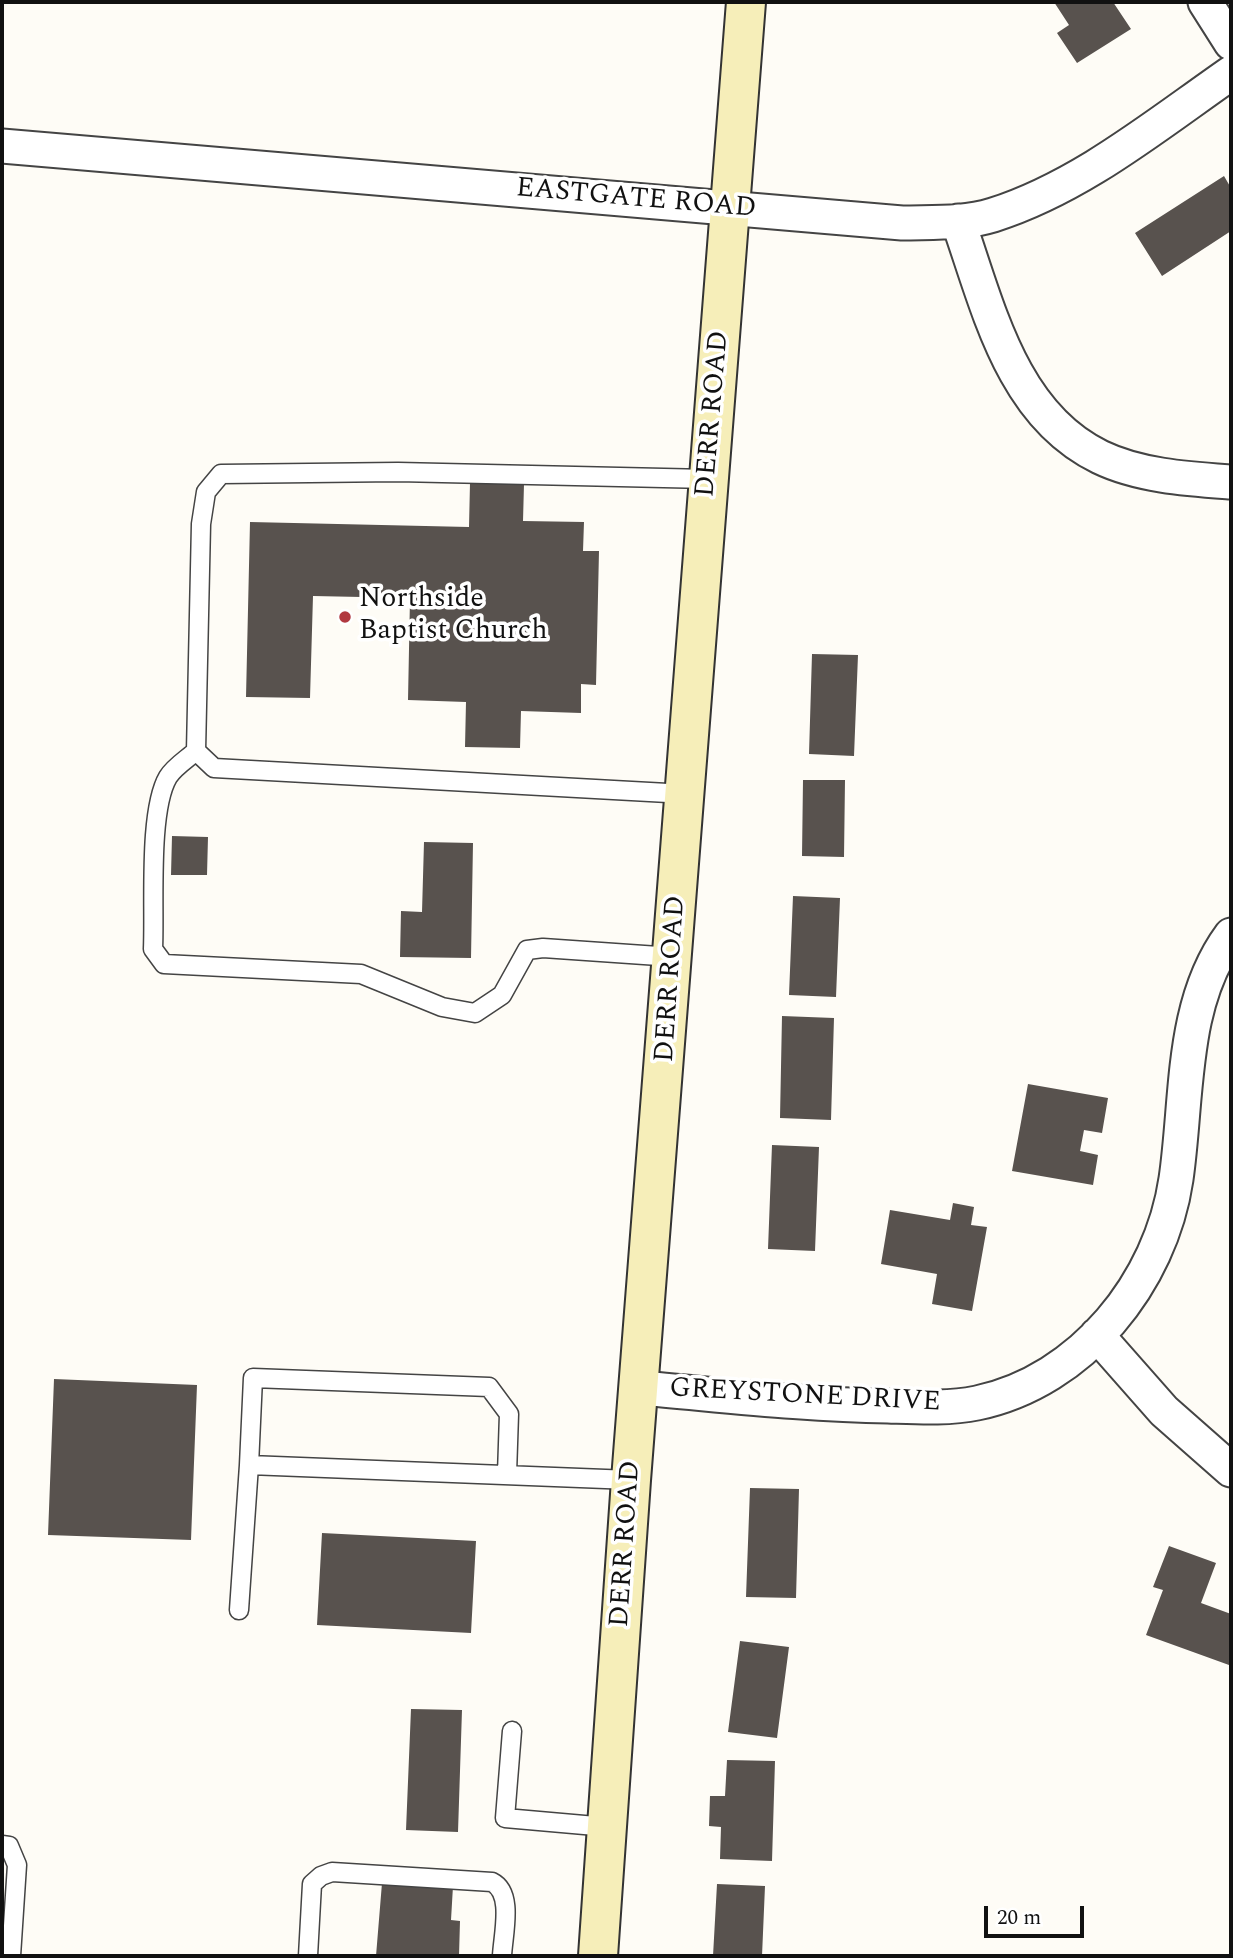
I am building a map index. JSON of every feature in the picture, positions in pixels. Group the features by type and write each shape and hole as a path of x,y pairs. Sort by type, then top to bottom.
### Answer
{"street":[{"name":"DERR ROAD","path":"598,1956 631,1480 746,2"},
{"path":"1205,2 1231,43"},
{"name":"EASTGATE ROAD","path":"2,146 902,223 958,221 991,215 1042,195 1107,160 1231,73"},
{"path":"958,221 1000,339 1022,384 1042,412 1071,440 1102,458 1145,471 1231,482"},
{"name":"GREYSTONE DRIVE","path":"640,1388 856,1406 938,1407 978,1403 1022,1388 1055,1369 1097,1335 1127,1301 1148,1267 1164,1232 1176,1182 1195,1017 1203,983 1215,957 1231,935"},
{"path":"1097,1335 1164,1411 1231,1469"}],"lane":[{"path":"686,794 214,768 196,751 201,524 205,492 221,474 398,472 708,479"},
{"path":"196,751 169,774 162,792 156,835 153,949 164,964 361,974 442,1007 475,1013 502,995 527,950 543,948 673,957"},
{"path":"239,1610 253,1378 489,1387 509,1414 507,1474"},
{"path":"249,1465 631,1480"},
{"path":"512,1731 505,1818 607,1827"},
{"path":"2,1845 9,1846 17,1865 11,1956"},
{"path":"308,1956 312,1884 321,1876 332,1872 492,1881 500,1886 505,1896 502,1956"}],"building":[{"path":"1054,2 1113,2 1131,29 1077,63 1057,33 1069,25"},
{"path":"1224,176 1231,188 1231,231 1162,276 1135,233"},
{"path":"470,483 524,484 523,521 584,522 583,551 599,551 596,685 581,684 581,713 521,711 520,748 465,747 466,702 408,700 410,598 313,596 310,698 246,697 250,522 469,527"},
{"path":"812,654 858,655 854,756 809,754"},
{"path":"803,780 845,780 844,857 802,856"},
{"path":"172,836 208,837 207,875 171,875"},
{"path":"424,842 473,843 471,958 400,957 401,911 422,912"},
{"path":"793,896 840,898 836,997 789,995"},
{"path":"782,1016 834,1018 831,1120 780,1118"},
{"path":"1028,1084 1108,1098 1102,1133 1084,1130 1080,1151 1098,1155 1093,1185 1012,1171"},
{"path":"772,1145 819,1147 815,1251 768,1249"},
{"path":"953,1203 974,1207 971,1225 987,1227 972,1311 932,1304 937,1274 881,1264 890,1210 950,1220"},
{"path":"54,1379 197,1385 191,1540 48,1535"},
{"path":"750,1488 799,1489 796,1598 746,1597"},
{"path":"322,1533 476,1541 471,1633 317,1625"},
{"path":"1169,1546 1216,1563 1201,1603 1231,1614 1229,1665 1146,1635 1163,1590 1153,1587"},
{"path":"740,1641 789,1647 777,1738 728,1732"},
{"path":"411,1709 462,1710 458,1832 406,1830"},
{"path":"727,1760 775,1761 772,1861 720,1859 721,1827 709,1826 710,1796 725,1796"},
{"path":"382,1883 453,1886 451,1920 460,1921 459,1956 376,1956"},
{"path":"717,1884 765,1886 762,1956 713,1956"}],"place":[{"name":"Northside Baptist Church","path":"345,617"}]}
